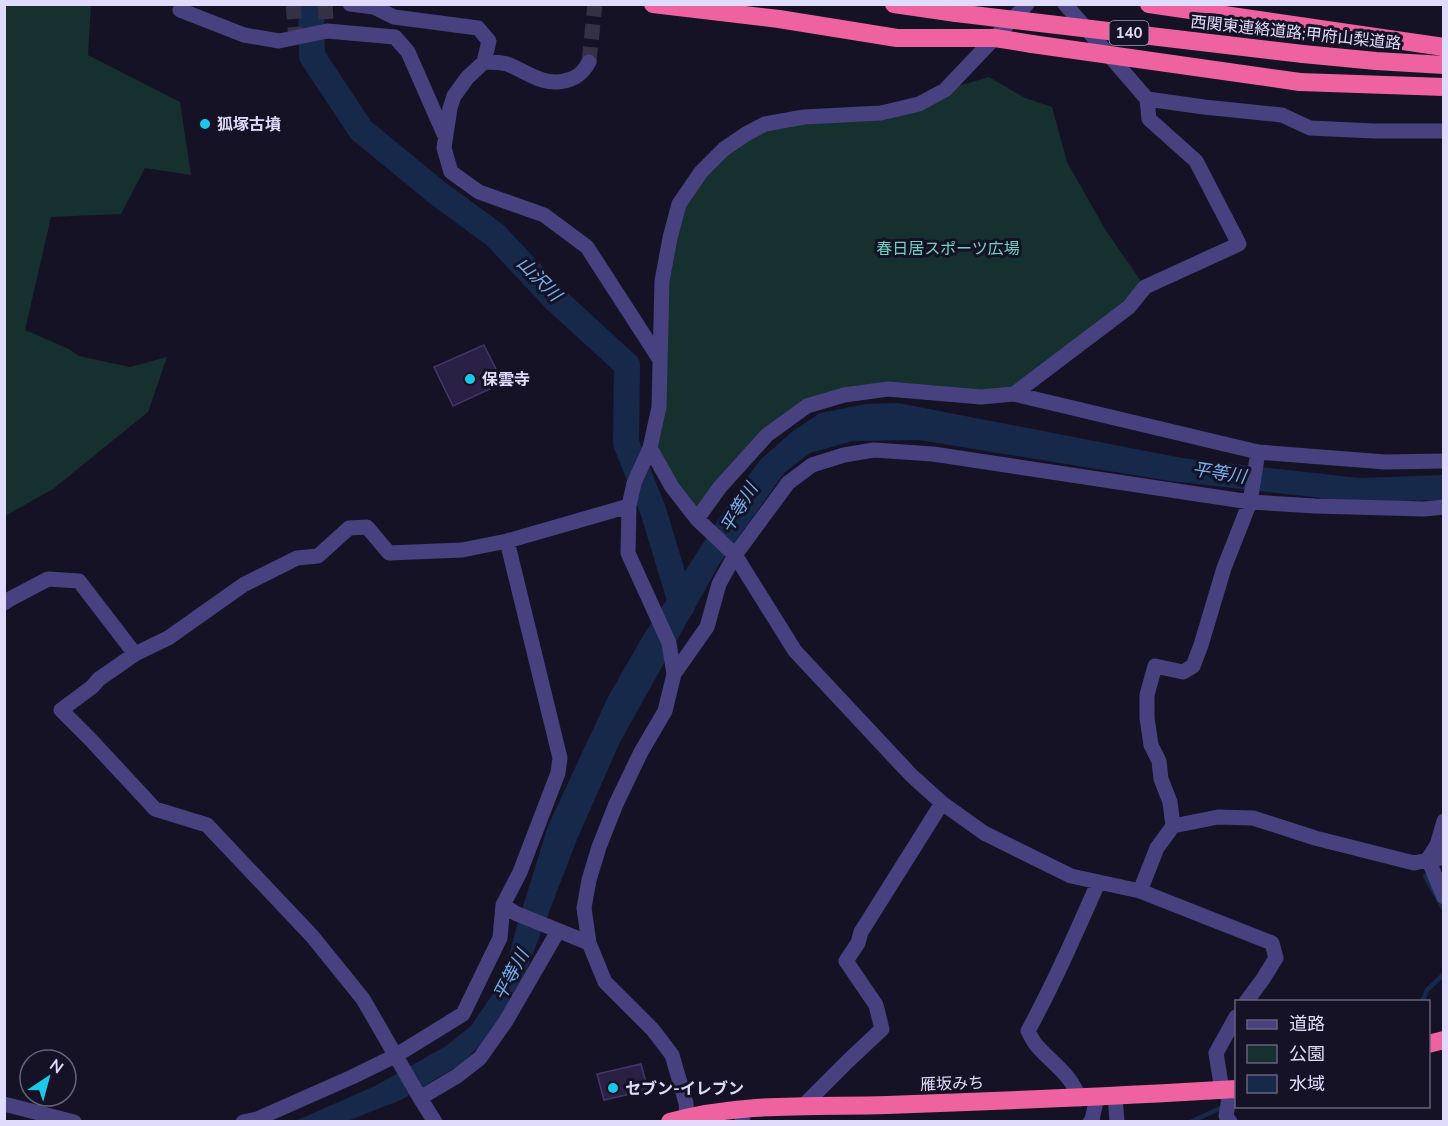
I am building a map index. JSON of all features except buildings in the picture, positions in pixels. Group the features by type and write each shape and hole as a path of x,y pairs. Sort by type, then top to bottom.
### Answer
{"highway":[{"path":"653,4 779,19 897,38 995,38 1300,82 1443,87"},
{"name":"西関東連絡道路;甲府山梨道路","path":"894,4 1303,54 1443,65"},
{"path":"1149,4 1443,47"},
{"name":"雁坂みち","path":"678,1119 742,1116 804,1105 863,1106 1229,1093"}],"street":[{"path":"350,4 374,7 394,17 478,28 489,41 484,62 467,78 454,96 448,117 444,148 451,172 479,192 544,215 587,247 660,360"},
{"path":"674,674 669,644 628,552 629,506 634,483 648,452 659,407 662,281 679,204 701,172 724,149 765,124 804,117 881,113 919,104 945,90 1027,4"},
{"path":"1014,394 1129,307 1145,288 1239,244 1196,160 1149,119 1147,99 1065,4"},
{"path":"180,10 244,35 279,41 327,31 395,37 408,52 446,137"},
{"path":"484,62 505,63 538,79 550,82 570,80 583,73 588,62"},
{"path":"1147,99 1282,115 1310,128 1443,131"},
{"path":"697,519 720,487 767,435 807,406 844,395 888,389 981,398 1014,394 1258,452 1385,462 1443,461"},
{"path":"678,1119 686,1103 672,1055 653,1030 605,982 589,943 584,908 589,880 616,804 640,752 664,711 674,674 707,627 719,584 735,555 788,483 812,465 844,455 874,450 933,454 1250,502 1424,509 1443,507"},
{"path":"648,452 697,519 735,555 795,651 911,775 942,803 984,833 1071,876 1140,891 1272,943 1276,958 1247,1000"},
{"path":"1140,891 1157,848 1173,826 1170,802 1161,779 1159,761 1151,745 1147,718 1147,695 1155,666 1183,672 1193,666 1224,568 1250,502 1258,452"},
{"path":"435,1122 363,999 319,945 207,825 155,809 61,710 135,654 168,638 243,585 297,558 318,556 349,528 367,528 389,553 462,550 507,541 629,506"},
{"path":"243,1122 256,1119 395,1056 463,1014 500,938 520,872 558,773 560,758 507,541"},
{"path":"4,603 48,579 80,581 135,654"},
{"path":"804,1105 882,1029 876,1005 846,961 858,943 861,932 942,803"},
{"path":"1173,826 1218,818 1253,818 1315,838 1414,863 1436,858"},
{"path":"1443,821 1436,858 1443,897"},
{"path":"1079,1099 1076,1088 1064,1072 1036,1046 1028,1031 1058,972 1098,883"},
{"path":"509,909 589,943"},
{"path":"420,1098 457,1076 480,1058 506,1021 555,928"},
{"path":"1228,1119 1229,1093 1216,1053 1235,1019"},
{"path":"1090,1122 1106,1097"},
{"path":"1106,1097 1117,1122"},
{"path":"4,1104 74,1122"}],"green space":[{"path":"5,4 91,5 88,55 180,102 191,175 145,168 121,214 51,217 25,330 69,349 79,356 130,367 167,357 148,412 53,489 5,516"},
{"name":"春日居スポーツ広場","path":"989,77 1025,98 1052,107 1067,162 1105,229 1145,287 1014,394 844,395 767,436 697,519 650,448 670,237 701,172 765,124 881,113"}],"water":[{"name":"平等川","path":"898,403 1182,458 1359,478 1443,475 1443,500 1358,502 1170,481 919,440 853,441 810,453 784,473 720,563 620,742 578,837 518,992 489,1036 461,1064 401,1100 347,1121 293,1122 375,1086 446,1046 471,1026 503,979 548,826 608,697 643,636 733,497 760,460 793,431 820,413 866,404"}],"waterway":[{"name":"山沢川","path":"311,4 312,56 361,130 439,194 495,235 556,300 627,365 626,443 653,510 682,606"},
{"path":"1425,876 1444,910"},
{"path":"1423,1000 1427,990 1444,974"},
{"path":"1190,1122 1223,1107"}],"tunnel":[{"path":"293,4 296,38"},
{"path":"325,4 327,31"},
{"path":"589,62 595,4"}],"place":[{"name":"狐塚古墳","path":"205,124"},
{"name":"保雲寺","path":"470,379"},
{"name":"セブン-イレブン","path":"613,1088"}]}
